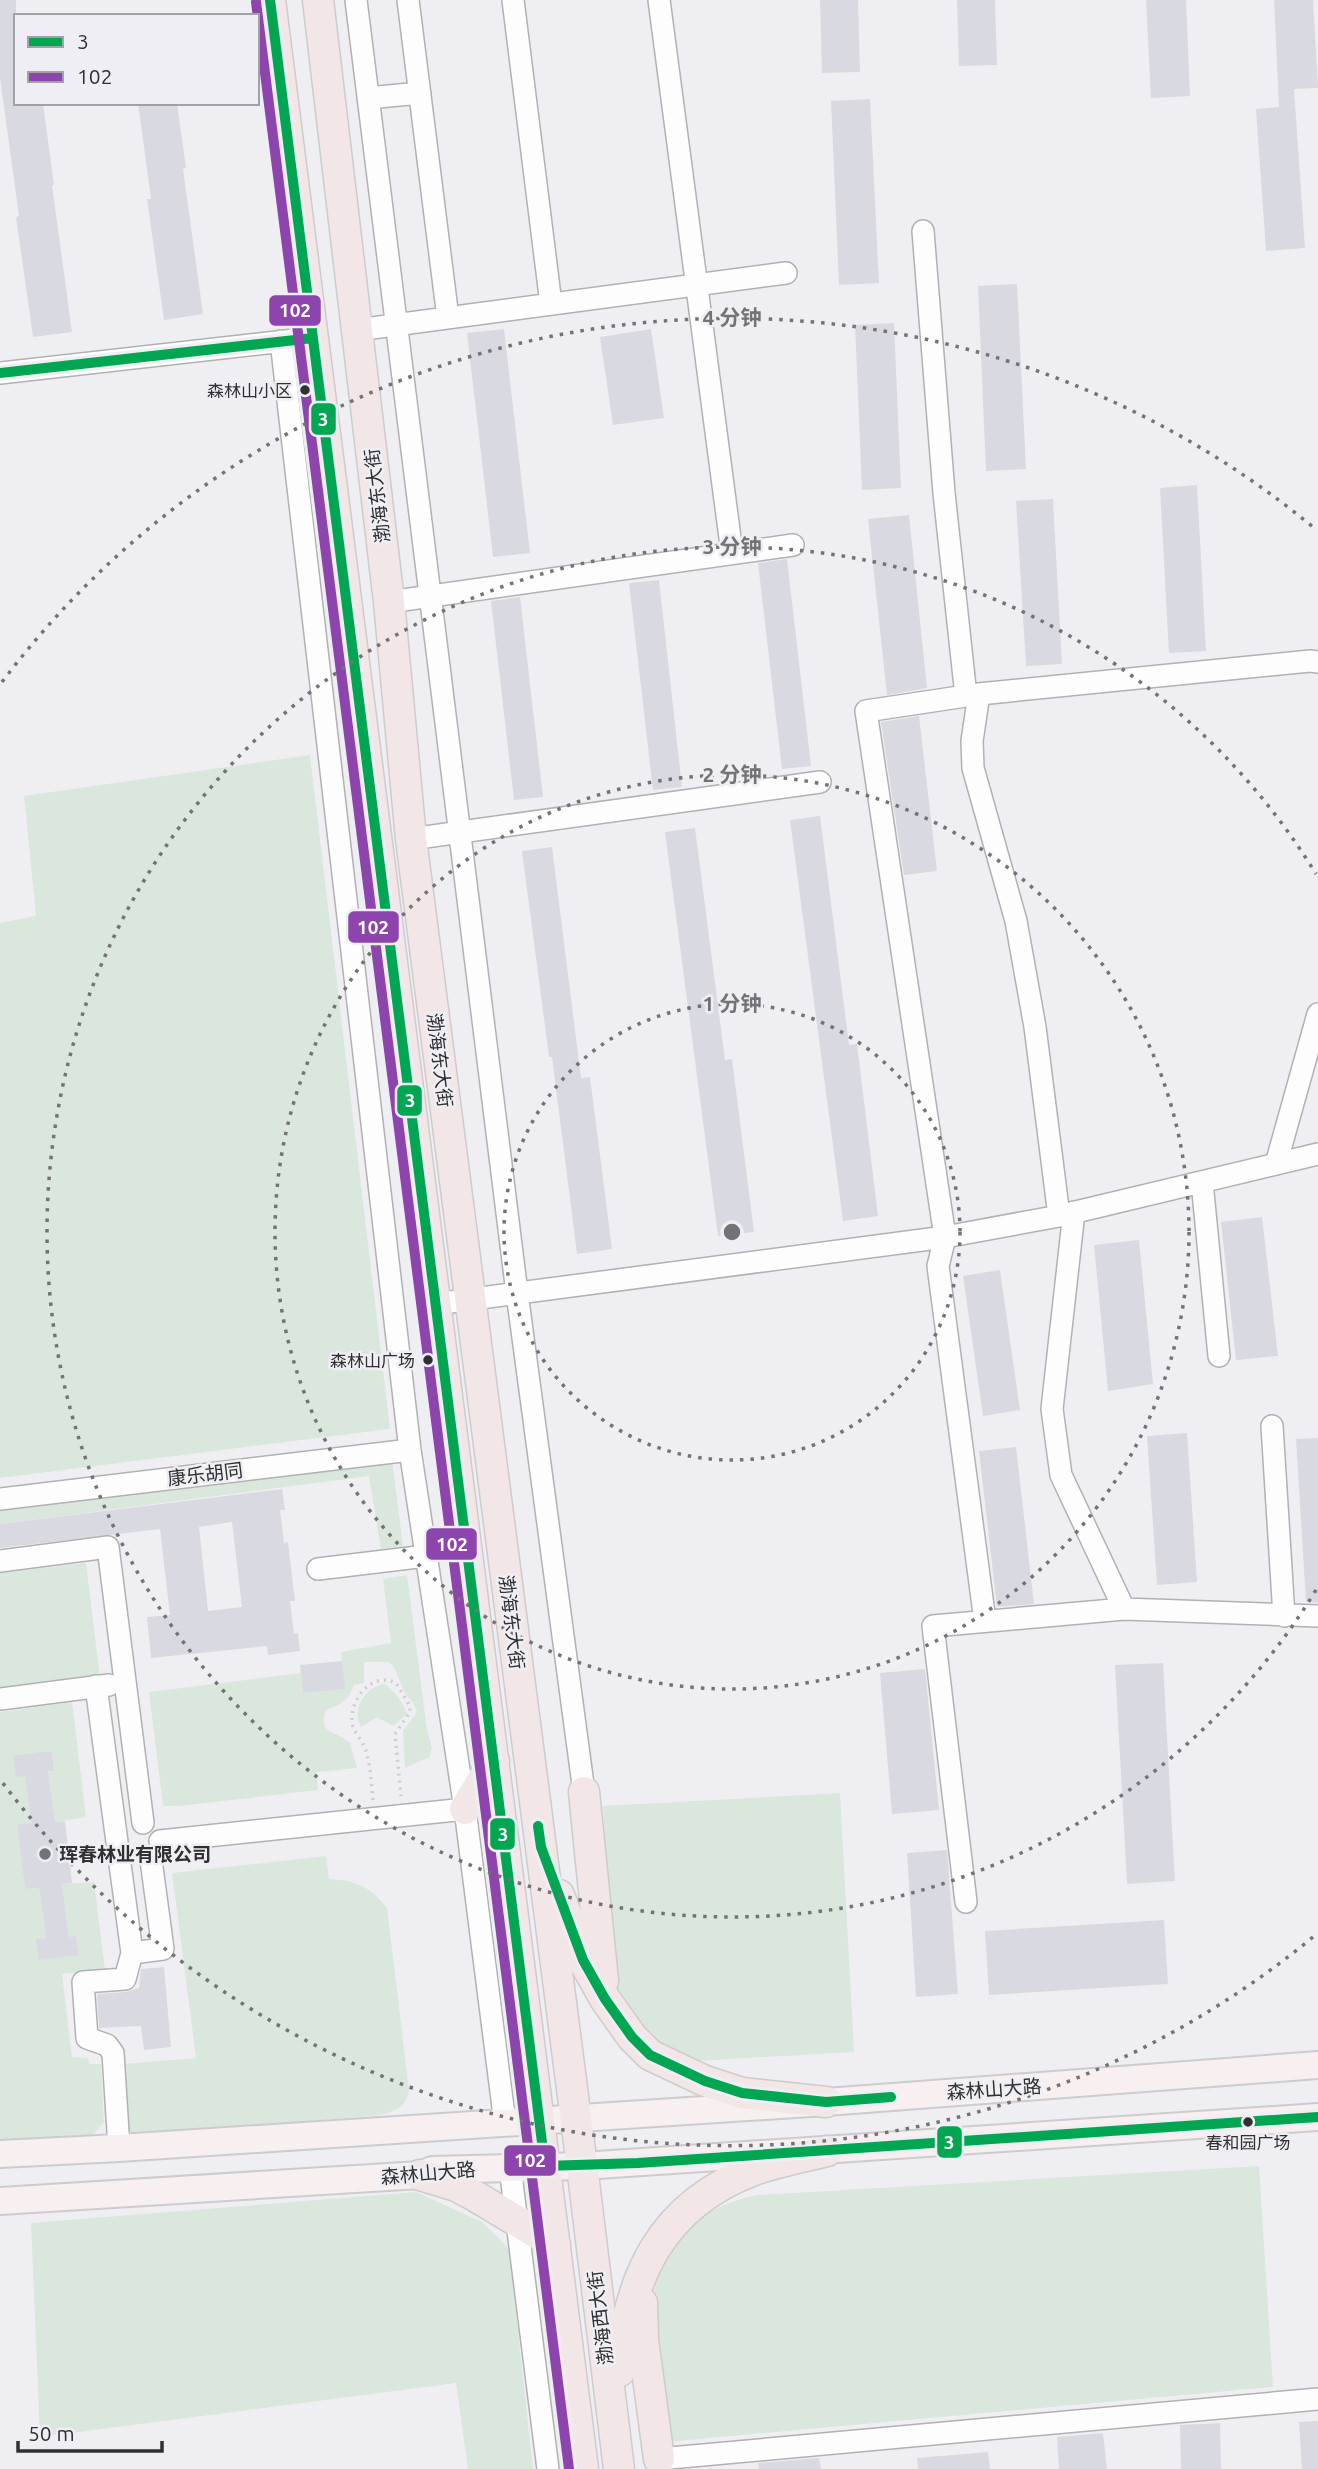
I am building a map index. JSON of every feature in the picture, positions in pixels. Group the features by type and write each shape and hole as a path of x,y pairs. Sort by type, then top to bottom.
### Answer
{"highway":[{"name":"渤海东大街","path":"270,0 545,2166"},
{"name":"渤海东大街","path":"318,0 389,602 411,839 576,2118"},
{"path":"465,1809 494,1761"},
{"path":"584,1792 605,1999"},
{"path":"541,1847 583,1960 605,1999 632,2037 650,2055 705,2081 742,2093 826,2102"},
{"name":"渤海西大街","path":"576,2118 619,2469"},
{"path":"619,2469 618,2384 623,2332 644,2269 663,2234 684,2212 727,2183 754,2170 827,2151"},
{"name":"渤海西大街","path":"545,2166 583,2469"},
{"path":"426,2172 456,2186 555,2244"},
{"path":"644,2269 641,2316 660,2464"}],"main road":[{"name":"森林山大路","path":"0,2154 826,2102 1318,2065"},
{"name":"森林山大路","path":"0,2201 426,2172 582,2166 827,2151 1318,2117"},
{"path":"418,2129 429,2144 426,2172"}],"street":[{"path":"356,0 517,1293 584,1792"},
{"path":"408,0 448,318"},
{"path":"513,0 551,304"},
{"path":"659,0 732,554"},
{"path":"368,98 420,93"},
{"path":"923,231 944,493 973,695 973,768 1016,921 1067,1214 1052,1409 1061,1475 1124,1608"},
{"path":"357,330 786,274"},
{"path":"0,373 313,338"},
{"path":"281,341 410,1450 465,1809 505,2123"},
{"path":"389,602 793,545"},
{"path":"985,1621 938,1266 945,1237 866,711 973,695 1318,662"},
{"path":"411,839 820,782"},
{"path":"1276,1164 1318,1014"},
{"path":"435,1304 945,1237 1067,1214 1318,1154"},
{"path":"1202,1182 1219,1356"},
{"path":"1272,1426 1284,1616"},
{"name":"康乐胡同","path":"0,1499 410,1450"},
{"path":"0,1561 108,1547 143,1823"},
{"path":"318,1569 426,1556"},
{"path":"966,1902 933,1626 1124,1608 1318,1616"},
{"path":"0,1699 126,1682"},
{"path":"96,1686 132,1953 125,1979 83,1982 87,2038 107,2045 113,2053 119,2148"},
{"path":"132,1953 163,1949 155,1851 154,1829 136,1822 120,1833 118,1846 120,1853 130,1863 145,1863 155,1851 375,1818 465,1809"},
{"path":"510,2167 548,2469"},
{"path":"660,2464 1318,2399"}],"path":[{"path":"375,1818 367,1753 364,1743 353,1729 351,1718 358,1696 368,1686 383,1679 396,1683 410,1706 410,1712 396,1734 402,1815"}],"shaded area":[{"name":"森林山广场","path":"310,755 390,1429 0,1478 0,923 36,916 24,796"},
{"path":"392,1459 403,1546 381,1549 369,1476 0,1524 0,1510"},
{"path":"86,1563 100,1678 0,1694 0,1573"},
{"path":"407,1575 427,1730 432,1748 429,1757 405,1768 403,1731 417,1712 416,1709 389,1662 364,1662 364,1683 354,1685 344,1701 326,1710 324,1718 324,1724 329,1731 350,1743 357,1768 316,1772 318,1790 163,1806 149,1692 301,1673 303,1693 344,1689 341,1652 391,1643 383,1579"},
{"path":"384,1684 398,1697 407,1714 393,1726 377,1717 361,1727 358,1714 362,1700 371,1690"},
{"path":"72,1702 86,1817 55,1822 48,1771 54,1770 52,1751 13,1757 16,1776 25,1776 31,1823 17,1826 25,1889 39,1888 46,1938 37,1940 79,1955 76,1936 69,1937 62,1884 94,1882 105,1970 62,1974 72,2057 88,2058 89,2064 101,2064 104,2122 89,2140 0,2144 0,1712"},
{"path":"840,1793 854,2052 695,2061 650,2040 613,1992 603,1806"},
{"path":"326,1856 329,1879 362,1886 387,1908 409,2090 403,2104 381,2115 138,2136 132,2134 128,2128 123,2064 196,2058 172,1873"},
{"path":"1259,2166 1273,2387 666,2442 654,2343 655,2287 665,2262 683,2237 709,2213 729,2203 756,2195"},
{"path":"416,2192 482,2222 509,2249 533,2469 468,2469 456,2383 40,2437 31,2223"}],"building":[{"path":"0,0 16,0 14,105 43,105 72,332 33,337 0,78"},
{"path":"820,0 858,0 860,72 822,73"},
{"path":"957,0 995,0 997,65 959,66"},
{"path":"1146,0 1186,0 1190,96 1151,98"},
{"path":"1274,0 1313,0 1318,88 1294,89 1305,248 1266,251 1256,109 1279,107"},
{"path":"870,99 879,283 839,285 831,101"},
{"path":"138,105 177,105 186,168 183,169 203,314 164,320 147,199 151,199"},
{"path":"1017,284 1026,469 986,471 978,286"},
{"path":"894,323 901,488 862,490 855,325"},
{"path":"504,329 530,553 493,557 467,333"},
{"path":"651,329 664,418 613,425 600,337"},
{"path":"1197,485 1206,651 1169,653 1160,488"},
{"path":"1053,499 1062,664 1026,666 1016,501"},
{"path":"909,515 927,688 887,695 868,519"},
{"path":"787,559 811,766 782,769 758,563"},
{"path":"659,580 682,787 653,790 629,583"},
{"path":"520,597 543,797 514,800 491,601"},
{"path":"919,716 937,871 904,875 881,722"},
{"path":"820,816 849,1045 857,1044 878,1216 843,1221 790,820"},
{"path":"695,828 725,1060 732,1059 754,1232 718,1236 665,832"},
{"path":"552,847 581,1078 590,1077 612,1249 577,1254 522,851"},
{"path":"1262,1217 1278,1356 1236,1360 1221,1222"},
{"path":"1139,1240 1153,1384 1108,1391 1094,1245"},
{"path":"1000,1270 1020,1410 983,1416 963,1276"},
{"path":"1187,1433 1197,1582 1157,1585 1147,1436"},
{"path":"1318,1438 1318,1603 1306,1602 1296,1439"},
{"path":"1016,1447 1034,1604 997,1607 979,1451"},
{"path":"282,1489 285,1510 280,1510 284,1543 288,1542 295,1601 290,1601 294,1634 298,1633 300,1651 268,1655 267,1646 151,1658 147,1617 170,1615 160,1529 0,1548 0,1524","holes":["232,1522 242,1607 208,1611 199,1527"]},
{"path":"342,1661 345,1689 303,1693 300,1665"},
{"path":"1163,1663 1175,1881 1127,1884 1115,1665"},
{"path":"925,1669 939,1810 892,1814 880,1673"},
{"name":"珲春林业有限公司","path":"52,1751 54,1771 48,1771 55,1822 65,1821 72,1883 62,1884 69,1937 76,1936 79,1955 39,1960 36,1939 46,1938 39,1888 25,1889 17,1825 31,1823 25,1776 16,1777 13,1756"},
{"path":"947,1850 958,1994 916,1997 907,1853"},
{"path":"1164,1920 1168,1984 989,1995 985,1931"},
{"path":"164,1967 171,2047 144,2050 141,2026 99,2028 97,1994 126,1992 139,1988 141,1969"},
{"path":"1318,2421 1318,2469 1302,2469 1299,2422"},
{"path":"1220,2423 1221,2469 1181,2469 1180,2425"},
{"path":"1103,2433 1107,2469 1059,2469 1057,2437"},
{"path":"988,2452 990,2469 918,2469 917,2458"},
{"path":"819,2458 821,2469 759,2469 758,2463"}],"transit line":[{"name":"3","path":"270,0 545,2166 638,2163 1318,2117"},
{"name":"102","path":"256,2 258,14"},
{"name":"102","path":"259,26 569,2469"},
{"name":"3","path":"0,373 313,338"},
{"name":"3","path":"538,1826 541,1847 583,1960 605,1999 632,2037 650,2055 705,2081 742,2093 826,2102 891,2097"}],"place":[{"name":"森林山小区","path":"305,390"},
{"name":"森林山广场","path":"428,1360"},
{"name":"珲春林业有限公司","path":"45,1854"},
{"name":"春和园广场","path":"1248,2122"}]}
